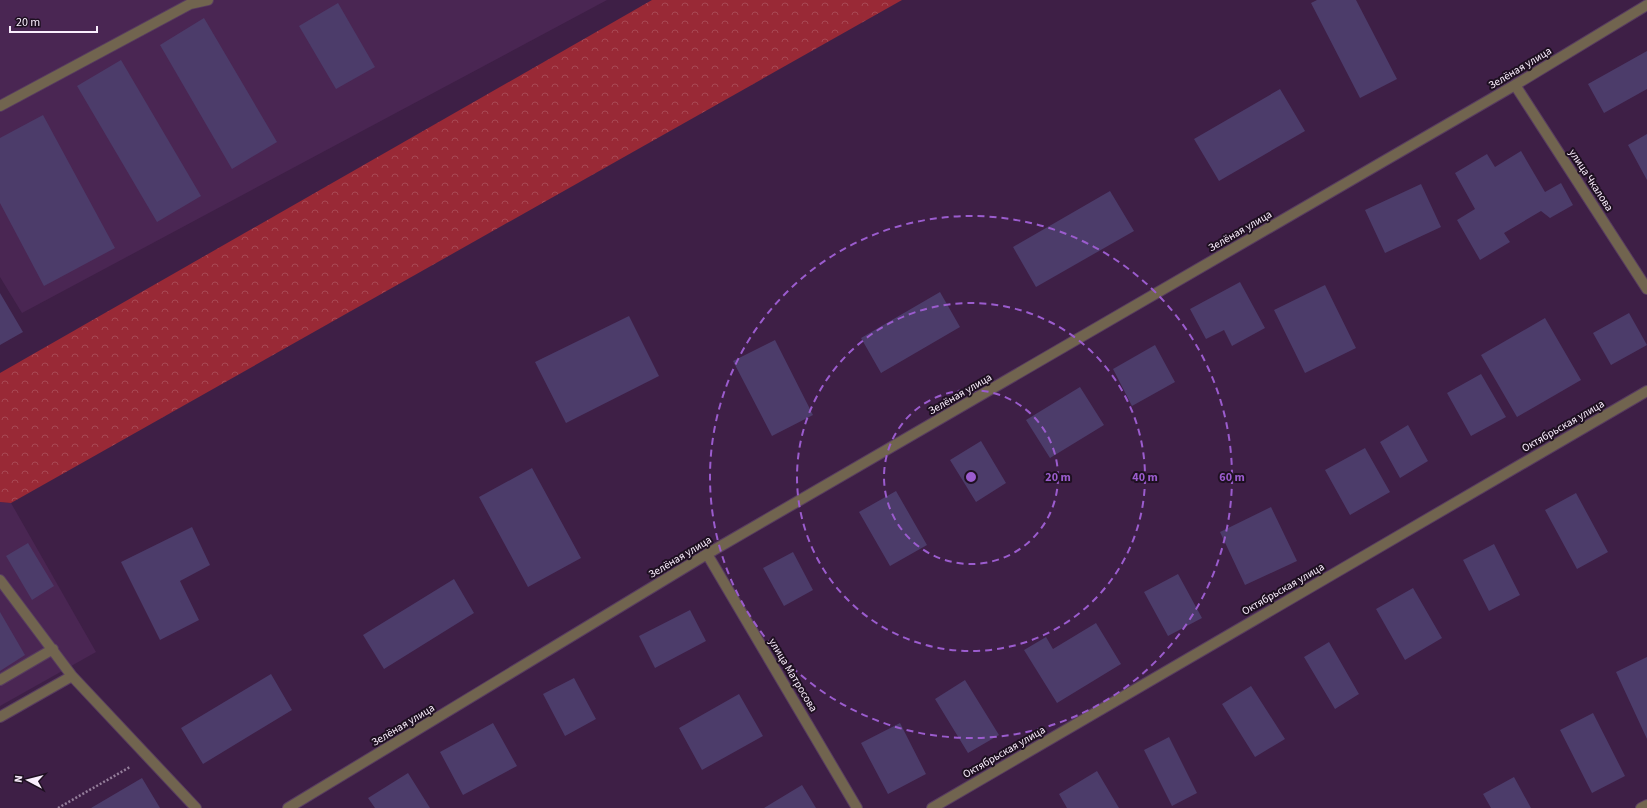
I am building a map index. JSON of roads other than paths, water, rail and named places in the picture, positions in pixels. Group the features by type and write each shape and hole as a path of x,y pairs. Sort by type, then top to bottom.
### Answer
{"street":[{"path":"0,106 190,4 208,0"},
{"name":"Зелёная улица","path":"288,808 707,554 1515,85 1647,5"},
{"name":"улица Чкалова","path":"1515,85 1647,289"},
{"name":"Октябрьская улица","path":"932,808 1647,391"},
{"name":"улица Матросова","path":"707,554 857,808"},
{"path":"0,580 72,676 196,808"},
{"path":"0,680 53,649"},
{"path":"0,717 72,676"},
{"path":"1641,808 1647,805"}]}
